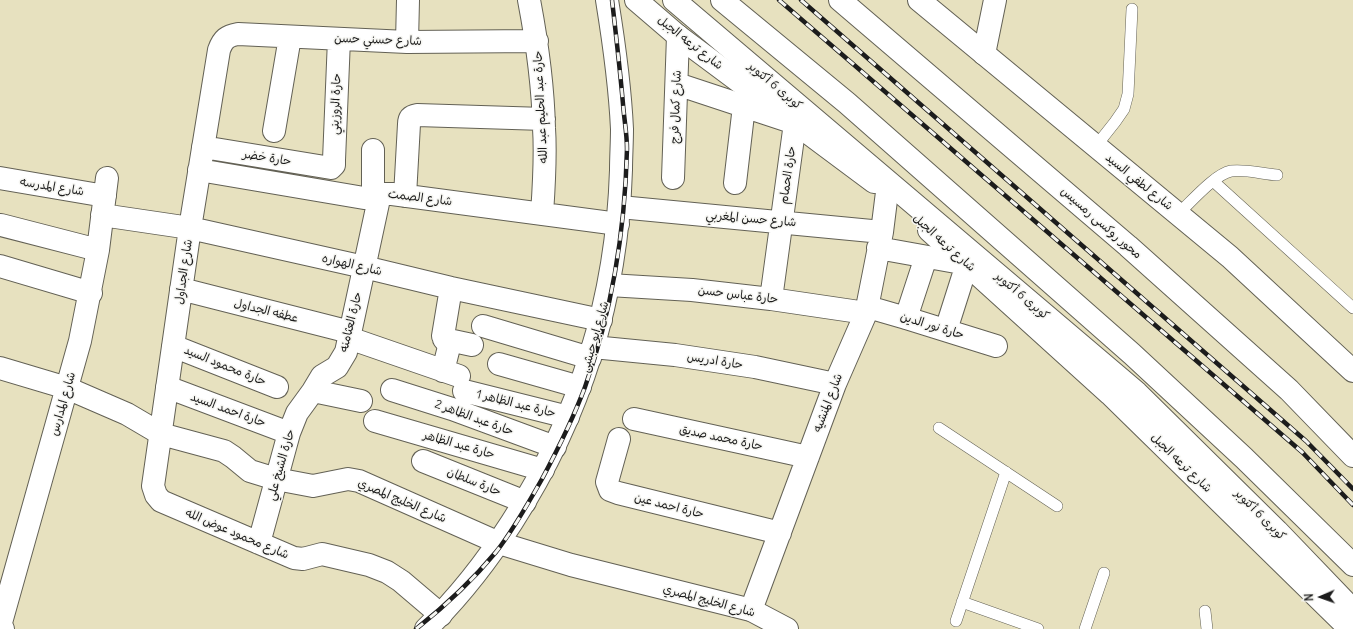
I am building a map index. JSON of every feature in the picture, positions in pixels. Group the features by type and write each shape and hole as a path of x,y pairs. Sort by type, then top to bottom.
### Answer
{"main road":[{"path":"407,42 408,0"},
{"name":"حارة عبد الحليم عبد الله","path":"529,0 537,41 544,119 542,214"},
{"name":"شارع ابو حبشى","path":"434,622 472,578 498,543 525,502 543,470 555,447 580,386 601,320 609,285 619,216 622,130 616,54 607,0"},
{"name":"شارع ترعه الجبل","path":"636,0 678,36 887,192 1110,394 1350,629"},
{"name":"كوبرى 6 أكتوبر","path":"674,0 1137,393 1277,531 1353,610"},
{"path":"722,0 847,103 1126,348 1244,458 1353,565"},
{"name":"محور روكسى رمسيس","path":"840,0 1128,246 1289,390 1353,456"},
{"name":"شارع لطفي السيد","path":"919,0 1230,257 1353,371"},
{"path":"984,54 995,0"},
{"name":"شارع حسني حسن","path":"222,41 229,36 238,34 407,42 537,41"},
{"path":"274,131 290,36"},
{"name":"شارع كمال فرج","path":"673,178 678,36"},
{"name":"حارة الروزيني","path":"331,168 334,165 339,39"},
{"name":"شارع الجداول","path":"161,501 156,495 153,486 190,228 219,50 222,41"},
{"path":"677,84 795,123"},
{"path":"735,183 744,106"},
{"path":"405,196 408,124 412,116 544,119"},
{"name":"حارة الحمام","path":"771,299 795,123"},
{"name":"حارة خضر","path":"203,147 331,168"},
{"name":"حارة العثامنه","path":"313,391 322,376 337,367 346,352 377,195 373,150"},
{"name":"شارع الصمت","path":"199,170 364,198 377,195 405,196 542,214 619,216"},
{"name":"شارع المدرسه","path":"0,178 104,196"},
{"name":"شارع المنشيه","path":"751,610 835,384 867,310 887,192"},
{"name":"شارع الهواره","path":"104,196 190,228 451,288 601,320"},
{"name":"شارع المدارس","path":"1,628 80,340 91,293 98,250 104,196"},
{"name":"شارع حسن المغربي","path":"619,216 782,222 880,240 926,257 967,264"},
{"path":"1,225 98,250"},
{"path":"906,318 926,257"},
{"path":"946,330 967,264"},
{"path":"0,266 91,293"},
{"name":"حارة عباس حسن","path":"609,285 692,290 867,310"},
{"path":"451,288 443,336 449,347 455,380"},
{"name":"عطفه الجداول","path":"181,289 350,335 455,380"},
{"name":"حارة نور الدين","path":"867,310 906,318 996,346"},
{"name":"حارة ادريس","path":"484,326 592,352 682,356 755,367 835,384"},
{"path":"444,339 472,346"},
{"name":"حارة محمود السيد","path":"173,346 277,387"},
{"path":"499,364 580,386"},
{"name":"شارع الخليج المصري","path":"0,368 68,388 127,414 161,434 224,451 234,457 250,471 276,479 313,486 348,479 359,481 498,543 571,565 751,610 787,629"},
{"name":"حارة عبد الظاهر 1","path":"455,380 568,417"},
{"name":"حارة احمد السيد","path":"167,387 289,433"},
{"name":"حارة عبد الظاهر 2","path":"392,390 452,409 555,447"},
{"path":"313,391 361,401"},
{"name":"حارة الشيخ علي","path":"259,543 289,433 298,413 313,391"},
{"name":"حارة محمد صديق","path":"634,419 808,457"},
{"name":"حارة عبد الظاهر","path":"375,421 543,470"},
{"name":"حارة احمد عين","path":"619,439 607,482 610,490 780,533"},
{"name":"حارة سلطان","path":"423,461 525,502"},
{"name":"شارع محمود عوض الله","path":"161,501 294,558 303,559 322,554 369,564 387,572 401,581 434,622"}],"lane":[{"path":"1096,146 1124,109 1128,94 1132,9"},
{"path":"1178,214 1220,175 1231,171 1278,175"},
{"path":"1214,180 1353,308"},
{"path":"939,428 1057,506"},
{"path":"956,621 1006,472"},
{"path":"1085,629 1104,572"},
{"path":"962,602 1038,629"},
{"path":"1205,611 1208,629"}],"railway":[{"path":"416,629 468,583 487,563 508,535 548,468 585,387 603,329 610,300 620,240 626,179 627,138 612,0"},
{"path":"779,0 1302,452 1353,505"},
{"path":"801,0 1306,441 1353,489"}]}
